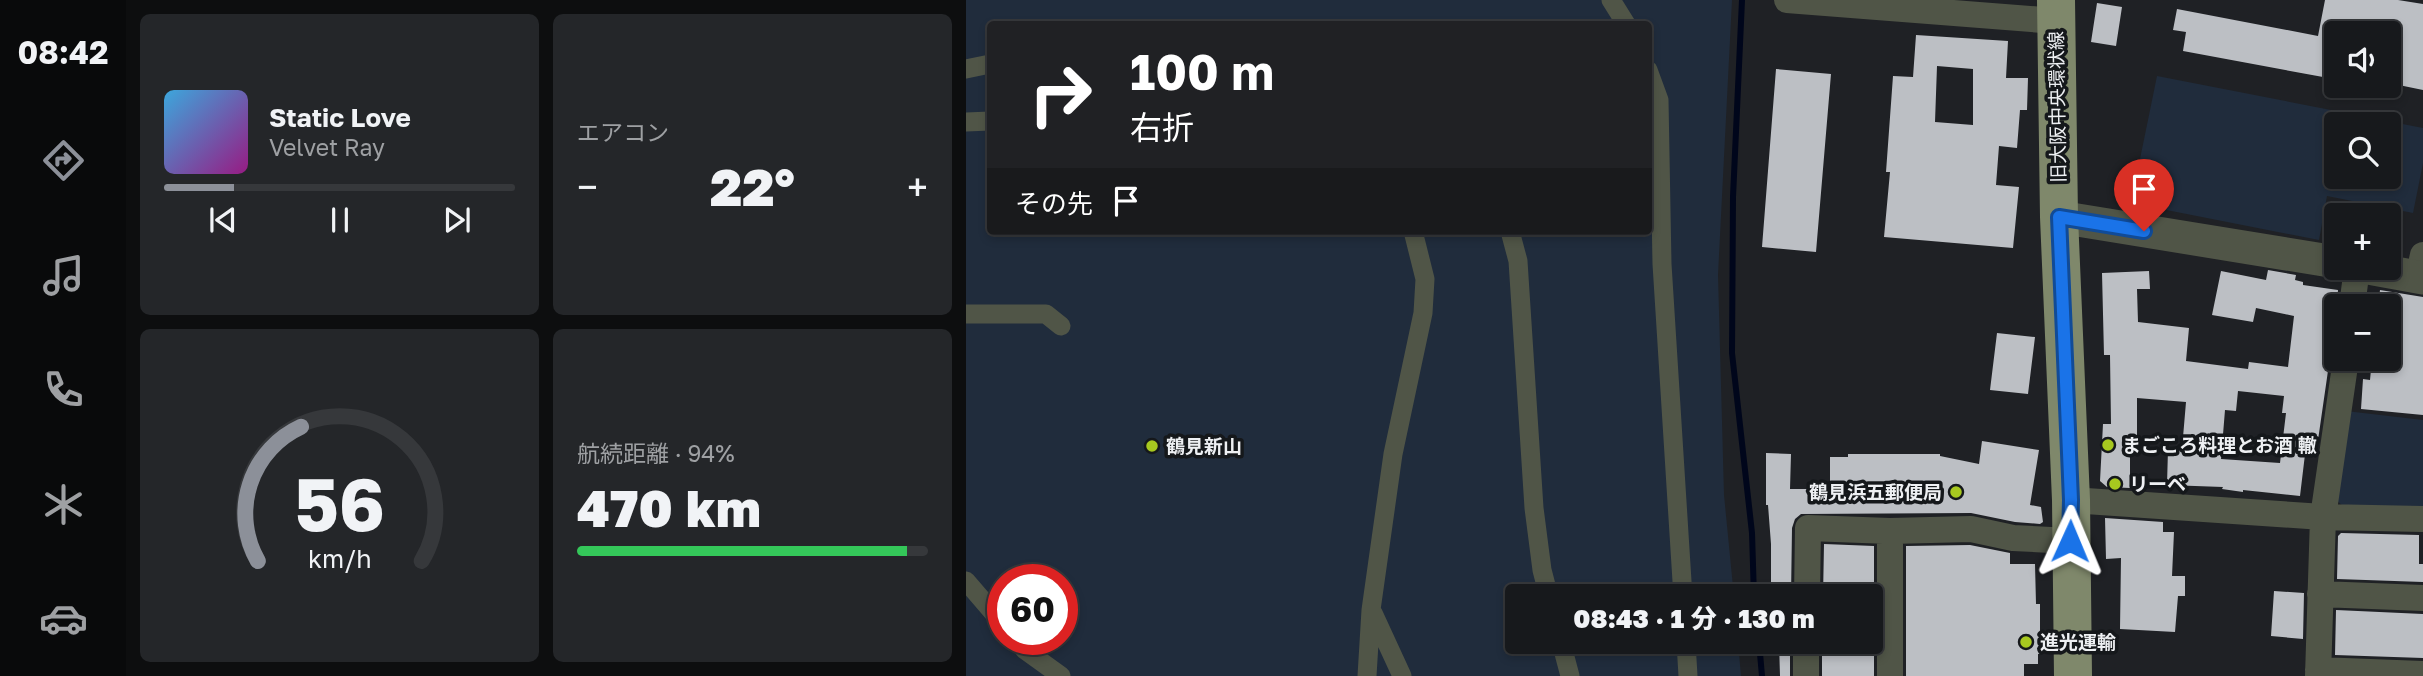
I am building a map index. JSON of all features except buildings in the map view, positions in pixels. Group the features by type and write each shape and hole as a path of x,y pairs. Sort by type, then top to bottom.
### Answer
{"main road":[{"name":"旧大阪中央環状線","path":"2056,11 2059,217 2071,500 2073,676"}],"street":[{"path":"1611,0 1624,21"},
{"path":"1787,0 2056,11"},
{"path":"966,69 987,65"},
{"path":"1652,82 1659,100 1662,264 1682,584"},
{"path":"966,122 987,121"},
{"path":"2059,217 2324,260"},
{"path":"1367,676 1371,610 1393,454 1423,313 1426,279 1414,235"},
{"path":"1511,235 1518,261 1536,537 1546,584"},
{"path":"2401,269 2421,270"},
{"path":"966,314 1046,314 1061,326"},
{"path":"2344,371 2323,517 2318,673 2423,674"},
{"path":"2071,500 2323,517 2423,519"},
{"path":"1807,584 1808,528 1890,531 1971,529 2013,538 2070,541"},
{"path":"1890,531 1891,676"},
{"path":"966,581 987,605"},
{"path":"2320,594 2423,598"},
{"path":"1371,610 1402,676"},
{"path":"1564,654 1570,676"},
{"path":"1687,654 1688,676"},
{"path":"1806,654 1806,676"},
{"path":"1032,655 1062,676"}],"shaded area":[{"path":"966,0 1732,0 1718,275 1724,495 1733,584 1505,584 1505,654 1739,654 1741,676 966,676"},
{"path":"2157,76 2341,112 2324,112 2324,189 2401,189 2401,124 2423,128 2423,163 2413,213 2401,211 2401,203 2362,203 2327,196 2319,240 2131,203"},
{"path":"2346,411 2423,420 2423,510 2345,508 2335,499"}],"waterway":[{"path":"1742,0 1733,197 1732,353 1752,533 1754,584"},
{"path":"1760,654 1762,676"}],"place":[{"name":"まごころ料理とお酒 轍","path":"2108,445"},
{"name":"鶴見新山","path":"1152,446"},
{"name":"リーベ","path":"2115,484"},
{"name":"鶴見浜五郵便局","path":"1956,492"},
{"name":"進光運輸","path":"2026,642"}],"route":[{"path":"2070,541 2071,500 2059,217 2144,231"}]}
